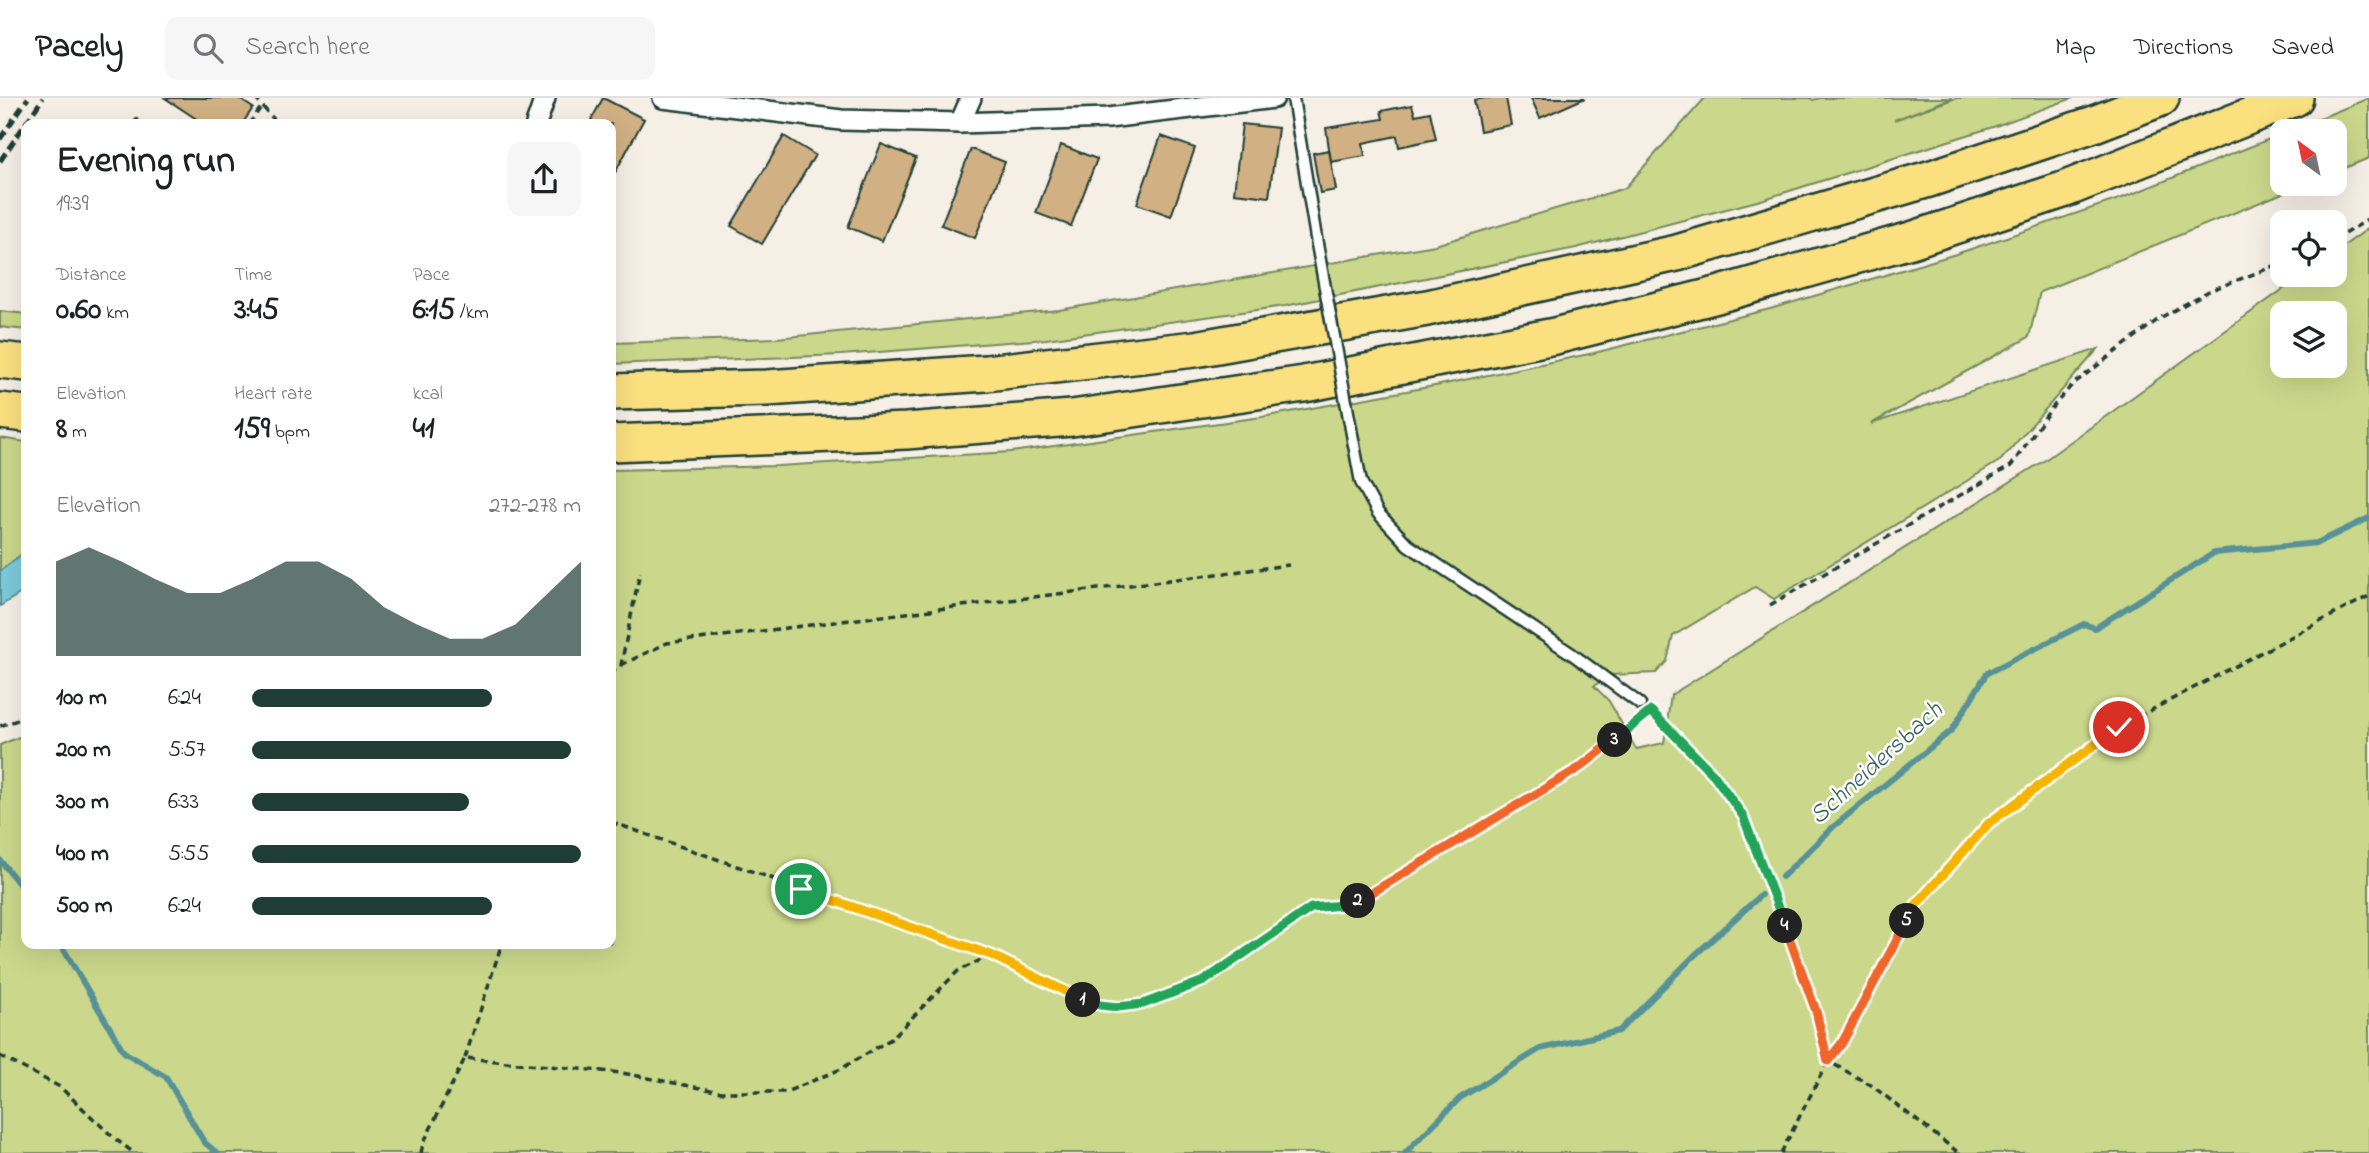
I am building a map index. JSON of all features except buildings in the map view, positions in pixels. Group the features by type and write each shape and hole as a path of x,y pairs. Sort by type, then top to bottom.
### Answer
{"highway":[{"path":"616,392 767,388 986,373 1195,349 1427,308 1677,253 1929,179 2094,124 2161,98"},
{"path":"616,443 906,431 1072,418 1304,384 1555,336 1717,295 1911,240 2063,190 2295,98"},
{"path":"0,360 21,362"},
{"path":"0,411 21,413"}],"street":[{"path":"538,119 545,98"},
{"path":"663,98 841,120 960,123 1108,118 1274,98"},
{"path":"960,123 971,98"}],"lane":[{"path":"1293,98 1361,482 1378,513 1408,545 1572,654 1640,704"}],"path":[{"path":"255,98 274,119"},
{"path":"253,119 263,106"},
{"path":"2347,232 2369,219"},
{"path":"1770,605 2011,466 2050,410 2072,386 2160,318 2209,291 2270,268"},
{"path":"616,670 667,643 1289,565"},
{"path":"621,665 640,572"},
{"path":"1781,1153 1828,1061 1842,1043 1916,905 1989,823 2119,727 2369,596"},
{"path":"616,824 991,955 1073,997 1118,1007 1143,1004 1204,981 1311,908 1352,904 1579,768 1651,711 1714,775 1743,816 1765,868 1816,1011 1828,1061 1871,1085 1959,1153"},
{"path":"0,726 21,718"},
{"path":"421,1153 465,1058 500,949"},
{"path":"465,1058 622,1073 721,1092 786,1092 841,1069 891,1039 958,971 991,955"},
{"path":"0,1056 60,1087 114,1138 134,1153"}],"green space":[{"path":"1705,98 1952,98 1894,120 1956,98 2073,98 1993,127 1761,200 1576,248 1285,306 1046,339 841,355 616,364 616,343 777,338 1059,310 1435,245 1625,188"},
{"path":"2369,98 2369,158 2347,167 2347,119 2318,119"},
{"path":"2270,139 2270,196 2276,196 2040,292 2029,337 1871,424 2098,349 2001,460 1774,599 1755,587 1673,636 1667,661 1656,673 1610,675 1594,686 1609,701 1636,749 1664,743 1671,695 2045,460 2286,287 2347,287 2347,244 2369,228 2369,1153 0,1153 0,745 21,736 21,949 616,949 616,470 778,466 1011,452 1262,417 1440,385 1594,353 1770,309 1956,254 2122,198"},
{"path":"0,311 21,313 21,329 0,327"},
{"path":"0,438 21,441 21,555 0,571"}],"water":[{"path":"21,555 21,593 0,606 0,571"}],"waterway":[{"name":"Schneidersbach","path":"1782,877 1833,827 1952,730 1987,673 2084,624 2095,628 2214,553 2317,543 2369,518"},
{"name":"Schneidersbach","path":"0,860 21,887"},
{"name":"Schneidersbach","path":"1405,1153 1460,1098 1540,1049 1619,1031 1694,956 1761,895"},
{"name":"Schneidersbach","path":"64,949 124,1052 166,1077 204,1142 217,1153"}],"railway":[{"path":"0,139 28,98"},
{"path":"29,119 43,98"},
{"path":"0,161 21,130"}],"route":[{"path":"801,889 991,955 1073,997 1118,1007 1143,1004 1204,981 1311,908 1352,904 1579,768 1651,711 1714,775 1743,816 1765,868 1816,1011 1828,1061 1842,1043 1916,905 1989,823 2119,727"}]}
